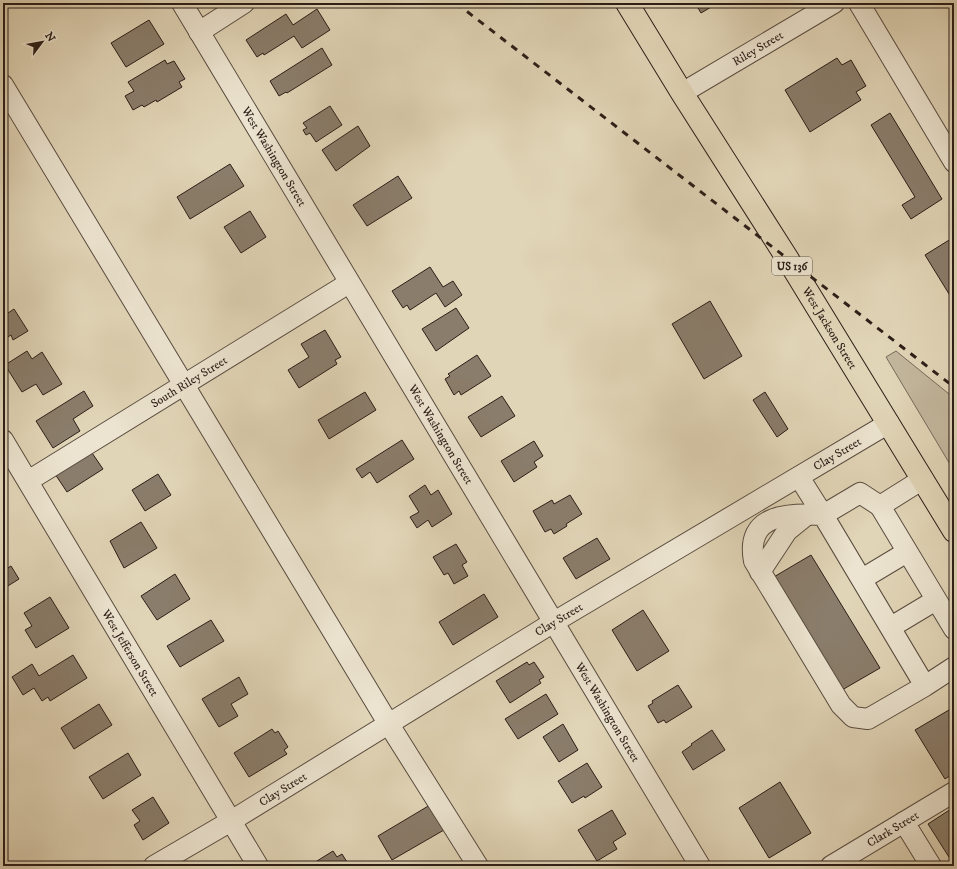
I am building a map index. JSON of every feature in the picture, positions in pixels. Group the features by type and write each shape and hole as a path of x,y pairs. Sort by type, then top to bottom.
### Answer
{"main road":[{"name":"West Jackson Street","path":"627,3 682,93 788,258 954,531"}],"street":[{"name":"West Washington Street","path":"182,3 700,866"},
{"path":"199,32 244,3"},
{"name":"Riley Street","path":"682,93 834,3"},
{"path":"859,3 954,162"},
{"path":"3,85 388,723 478,866"},
{"name":"South Riley Street","path":"28,481 349,283"},
{"name":"Clay Street","path":"154,866 231,821 554,622 889,423"},
{"name":"West Jefferson Street","path":"3,440 258,866"},
{"path":"799,476 815,515 862,579 925,686"},
{"path":"880,506 923,479"},
{"path":"954,629 880,506 860,493 815,515 793,514 766,521 755,534 751,547 754,561 841,705 853,717 868,719 925,686 954,667"},
{"path":"862,579 907,552"},
{"path":"890,627 936,600"},
{"name":"Clark Street","path":"831,866 954,792"},
{"path":"904,822 931,866"}],"shaded area":[{"path":"896,351 954,398 954,471 886,357"}],"building":[{"path":"695,3 718,3 701,13"},
{"path":"317,9 330,30 302,48 294,36 264,55 263,53 257,57 246,40 286,14 293,25"},
{"path":"149,20 164,44 126,67 111,43"},
{"path":"322,48 332,65 287,93 286,92 279,96 270,81"},
{"path":"837,58 842,65 851,60 866,86 856,92 861,100 810,132 785,90"},
{"path":"165,60 167,64 174,61 185,79 179,82 182,87 157,102 156,100 144,107 142,105 133,110 125,96 134,91 128,82"},
{"path":"330,106 342,125 316,142 310,133 306,135 303,130 307,128 303,123"},
{"path":"890,113 942,199 911,219 902,205 915,197 871,125"},
{"path":"358,126 370,146 336,171 322,150"},
{"path":"230,164 244,186 190,219 177,197"},
{"path":"398,176 412,198 367,226 353,205"},
{"path":"250,211 266,237 241,253 224,227"},
{"path":"954,237 954,302 925,255"},
{"path":"430,267 443,287 453,281 462,295 445,307 436,293 410,310 407,305 403,308 392,291"},
{"path":"710,301 742,356 704,379 672,324"},
{"path":"456,308 469,328 436,351 422,329"},
{"path":"14,309 28,331 13,340 11,335 3,340 3,313 5,315"},
{"path":"325,330 341,357 335,360 337,364 299,388 288,370 309,357 301,344"},
{"path":"27,351 32,359 42,352 62,384 43,395 36,384 22,392 5,365"},
{"path":"477,355 491,376 461,395 459,391 454,395 445,379 450,376 448,374"},
{"path":"84,391 93,406 73,419 80,431 53,448 36,421"},
{"path":"365,392 376,410 329,439 318,420"},
{"path":"765,392 788,429 777,437 753,400"},
{"path":"502,396 515,416 481,437 468,417"},
{"path":"402,440 414,459 377,483 370,472 362,478 356,469"},
{"path":"534,441 543,456 534,462 537,467 514,482 501,461"},
{"path":"90,450 103,469 67,492 55,474"},
{"path":"158,474 171,495 145,511 132,490"},
{"path":"425,485 431,495 438,490 452,514 432,527 428,520 417,528 410,517 419,512 409,496"},
{"path":"570,495 582,514 554,534 551,529 545,532 533,511 552,500 554,504"},
{"path":"141,522 157,548 124,568 110,541"},
{"path":"597,538 610,559 576,579 563,558"},
{"path":"456,544 467,562 462,565 468,576 454,584 448,573 444,575 433,557"},
{"path":"811,555 880,668 842,690 767,581"},
{"path":"11,566 19,579 3,589 3,571"},
{"path":"175,574 190,599 157,620 141,596"},
{"path":"484,594 498,617 453,645 439,622"},
{"path":"50,597 69,628 36,648 25,630 32,626 24,613"},
{"path":"643,610 669,651 637,671 612,630"},
{"path":"211,620 224,641 180,667 167,646"},
{"path":"73,655 87,678 50,701 48,697 42,701 34,688 23,695 12,677 32,664 39,676"},
{"path":"527,662 529,665 534,662 544,677 539,680 541,683 510,703 496,681"},
{"path":"239,677 248,694 231,704 238,716 219,727 202,699"},
{"path":"678,685 692,707 666,723 664,720 658,723 648,706 653,703 652,701"},
{"path":"546,694 558,714 518,739 505,719"},
{"path":"99,704 112,725 74,749 61,728"},
{"path":"954,707 954,773 945,779 915,730"},
{"path":"563,724 578,750 559,762 543,737"},
{"path":"272,729 275,733 278,731 288,747 284,750 287,754 249,777 234,753"},
{"path":"712,730 725,750 693,770 682,752"},
{"path":"128,753 141,775 103,799 89,777"},
{"path":"587,763 602,787 585,798 584,796 572,803 558,781"},
{"path":"780,782 811,833 769,858 739,808"},
{"path":"153,797 169,823 143,840 134,825 140,821 132,810"},
{"path":"430,805 444,830 392,860 378,836"},
{"path":"954,807 954,865 928,824"},
{"path":"612,810 626,834 613,842 617,849 597,861 578,830"},
{"path":"333,851 337,857 342,854 347,862 343,866 309,866"}],"railway":[{"path":"456,3 954,387"}]}
